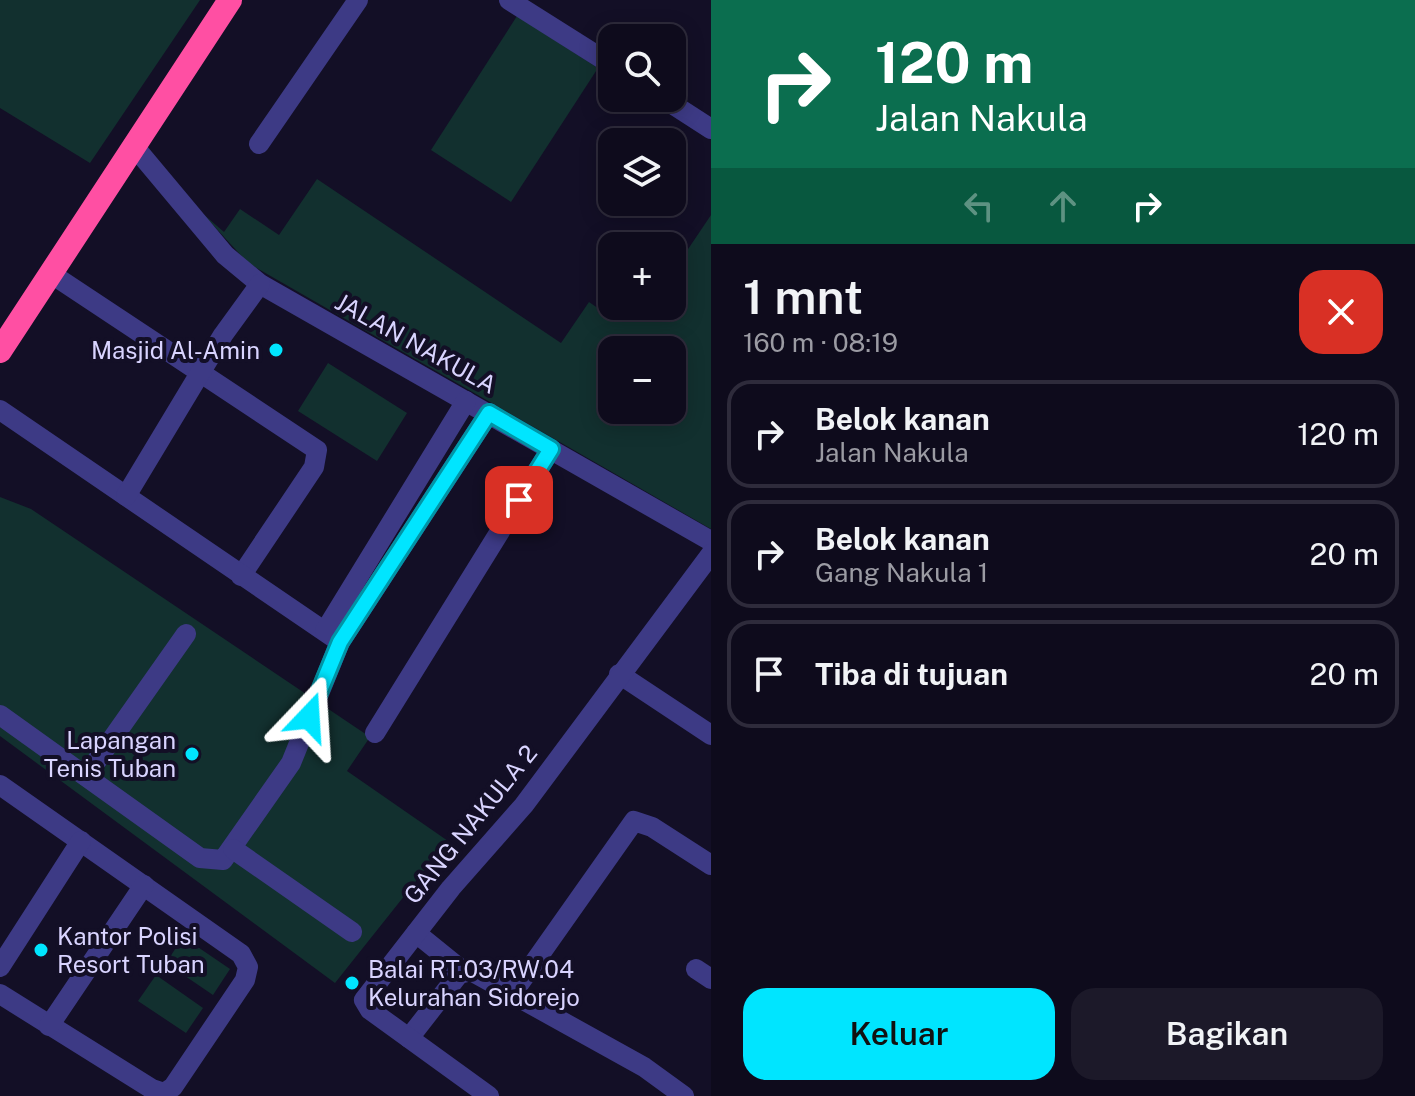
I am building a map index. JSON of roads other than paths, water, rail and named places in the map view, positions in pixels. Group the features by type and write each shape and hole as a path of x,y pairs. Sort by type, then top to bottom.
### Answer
{"highway":[{"path":"0,351 230,0"}],"street":[{"path":"509,0 598,56"},
{"path":"259,144 348,3"},
{"path":"685,112 711,129"},
{"name":"JALAN NAKULA","path":"133,145 225,255 260,284 711,541"},
{"path":"50,273 317,450 314,467 241,576"},
{"path":"126,496 201,371 260,284"},
{"path":"0,715 200,858 223,860 291,763 332,636 466,401"},
{"path":"0,410 332,636"},
{"path":"332,636 489,413"},
{"path":"375,733 551,449"},
{"name":"GANG NAKULA 2","path":"489,1096 367,1007 364,1000 524,805 711,554"},
{"path":"86,776 186,634"},
{"path":"619,674 711,735"},
{"path":"0,785 241,954 248,967 245,980 173,1087 164,1093 152,1089 0,994"},
{"path":"512,994 627,828 637,821 652,827 711,865"},
{"path":"0,967 81,841"},
{"path":"233,849 352,932"},
{"path":"49,1026 144,885"},
{"path":"416,933 463,971 478,974 644,1067 675,1093"},
{"path":"409,1038 463,971"}],"place":[{"name":"Masjid Al-Amin","path":"276,350"},
{"name":"Lapangan Tenis Tuban","path":"192,754"},
{"name":"Kantor Polisi Resort Tuban","path":"41,950"},
{"name":"Balai RT.03/RW.04 Kelurahan Sidorejo","path":"352,983"}]}
